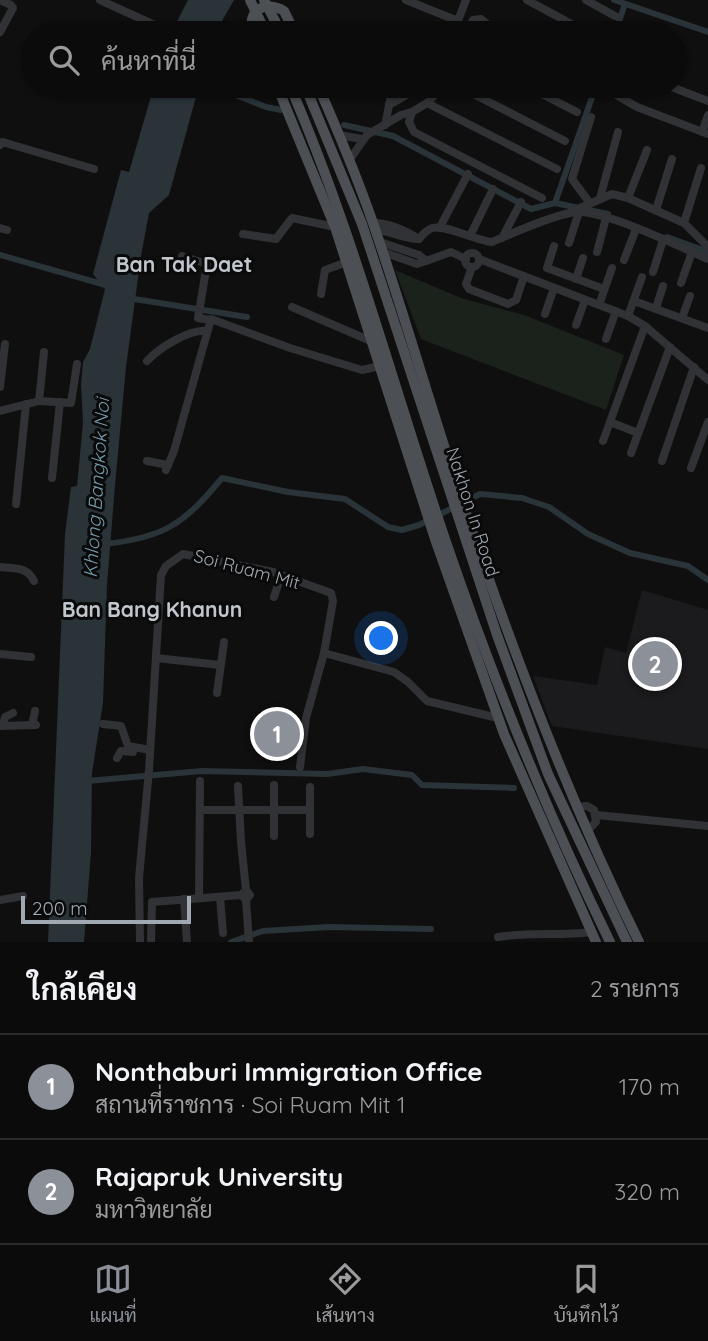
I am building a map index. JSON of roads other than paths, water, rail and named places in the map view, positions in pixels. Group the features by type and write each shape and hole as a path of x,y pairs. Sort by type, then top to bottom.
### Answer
{"main road":[{"path":"250,0 260,21"},
{"path":"264,0 275,21"},
{"path":"250,21 262,7 269,6 284,11 289,21"},
{"name":"Nakhon In Road","path":"295,98 321,161 375,317 432,513"},
{"name":"Nakhon In Road","path":"311,98 362,224 458,505 529,690 575,804 639,942"},
{"name":"Nakhon In Road","path":"323,98 350,159 381,247 497,635 548,774 627,942"},
{"path":"284,99 321,161"},
{"name":"Nakhon In Road","path":"284,99 347,262 498,718 596,942"},
{"path":"318,114 328,126 349,169 356,175"},
{"name":"Nakhon In Road","path":"436,525 554,820 610,942"},
{"path":"548,774 554,777 567,799 575,804"},
{"path":"554,820 577,901"}],"street":[{"path":"0,0 13,8 0,32"},
{"path":"100,0 143,20"},
{"path":"406,0 458,21 466,0"},
{"path":"527,0 566,21"},
{"path":"586,0 615,16"},
{"path":"687,93 708,101"},
{"path":"385,125 391,98"},
{"path":"389,105 399,98"},
{"path":"350,159 362,139 432,98"},
{"path":"481,98 565,141"},
{"path":"550,98 578,112"},
{"path":"622,98 637,107 705,133 708,114"},
{"path":"427,103 557,169"},
{"path":"412,112 409,122 415,132 542,198"},
{"path":"589,202 572,179 591,117"},
{"path":"385,125 409,122"},
{"path":"600,198 618,132"},
{"path":"339,135 362,139"},
{"path":"0,145 2,142 6,143 94,169"},
{"path":"628,198 647,150"},
{"path":"656,210 672,159"},
{"path":"684,223 701,168"},
{"path":"440,227 468,174"},
{"path":"470,236 494,189"},
{"path":"565,215 612,194 628,198 684,223 708,247"},
{"path":"502,238 521,202"},
{"path":"374,227 382,223 407,231 419,239 431,228 440,227 492,243 579,212 606,218 708,259"},
{"path":"569,243 579,212"},
{"path":"243,234 274,240 280,237 292,218 335,228"},
{"path":"597,252 606,218"},
{"path":"624,260 636,229"},
{"path":"653,272 663,240"},
{"path":"554,246 547,268 604,289"},
{"path":"381,247 419,255 426,261 451,252 468,263"},
{"path":"681,283 692,252"},
{"path":"524,276 516,300 508,304 469,289 466,284 469,254 473,253 479,259 524,276 585,300 628,316 645,326 708,379"},
{"path":"182,256 206,264 198,318 214,318 290,348 362,370 380,366"},
{"path":"576,279 583,258"},
{"path":"321,294 325,270 347,262"},
{"path":"599,305 612,268"},
{"path":"628,316 642,277"},
{"path":"656,308 663,286"},
{"path":"545,314 554,288"},
{"path":"682,318 690,296"},
{"path":"576,325 585,300"},
{"path":"634,301 708,328"},
{"path":"292,307 373,342"},
{"path":"606,339 616,311"},
{"path":"147,461 167,468 210,320"},
{"path":"603,441 645,326"},
{"path":"147,361 167,344 198,330 206,331"},
{"path":"0,387 5,344"},
{"path":"631,453 670,347"},
{"path":"38,401 44,352"},
{"path":"0,411 38,401 72,403 77,364"},
{"path":"662,461 694,367"},
{"path":"52,478 60,402"},
{"path":"16,504 26,404"},
{"path":"610,422 638,433"},
{"path":"691,468 708,422"},
{"name":"Soi Ruam Mit","path":"140,942 139,878 148,786 161,575 166,566 183,554 281,575 328,592 332,596 324,653"},
{"path":"0,567 26,570 34,580"},
{"path":"274,597 281,575"},
{"path":"217,693 224,642"},
{"path":"300,766 306,718 324,653 394,672 426,701 498,718"},
{"path":"0,654 31,657"},
{"path":"156,658 220,665"},
{"path":"13,713 5,717 2,726 34,725 35,711"},
{"path":"103,724 121,726 128,747 150,752"},
{"path":"117,758 122,751 150,752"},
{"path":"199,898 200,781"},
{"path":"274,785 274,836"},
{"path":"238,786 248,942"},
{"path":"310,787 310,834"},
{"path":"575,804 592,807 597,815"},
{"path":"201,810 310,810"},
{"path":"597,815 708,826"},
{"path":"587,831 594,824 597,815"},
{"path":"151,942 150,904 244,895"},
{"path":"0,900 23,896"},
{"path":"220,897 223,933"},
{"path":"184,899 187,942"},
{"path":"498,937 592,932"}],"water":[{"path":"188,0 234,0 222,21 177,21"},
{"name":"Khlong Bangkok Noi","path":"151,98 196,98 169,195 149,213 126,367 107,585 103,703 92,773 91,852 84,942 48,942 65,534 71,487 77,486 83,423 83,362 90,349 105,289 93,274 121,170 129,172"}],"waterway":[{"path":"614,0 676,21"},
{"path":"619,21 625,4"},
{"path":"687,25 708,32"},
{"path":"243,98 281,110"},
{"path":"555,203 592,98"},
{"path":"344,125 393,136 531,209 555,203 608,214"},
{"path":"667,237 708,252"},
{"path":"0,255 109,286"},
{"path":"128,298 247,317"},
{"name":"Khlong Bangkok Noi","path":"104,544 142,538 171,526 196,507 222,478 288,492 345,499 388,527 402,530 419,525 480,494 522,498 549,507 588,534 630,553 688,566 708,580"},
{"path":"87,781 202,771 327,774 363,769 412,775 422,785 514,788"},
{"path":"231,942 263,931 329,927 431,929"}],"place":[{"name":"Rajapruk University","path":"655,664"},
{"name":"Nonthaburi Immigration Office","path":"277,734"}],"district":[{"name":"Ban Tak Daet","path":"184,264"},
{"name":"Ban Bang Khanun","path":"152,609"}]}
